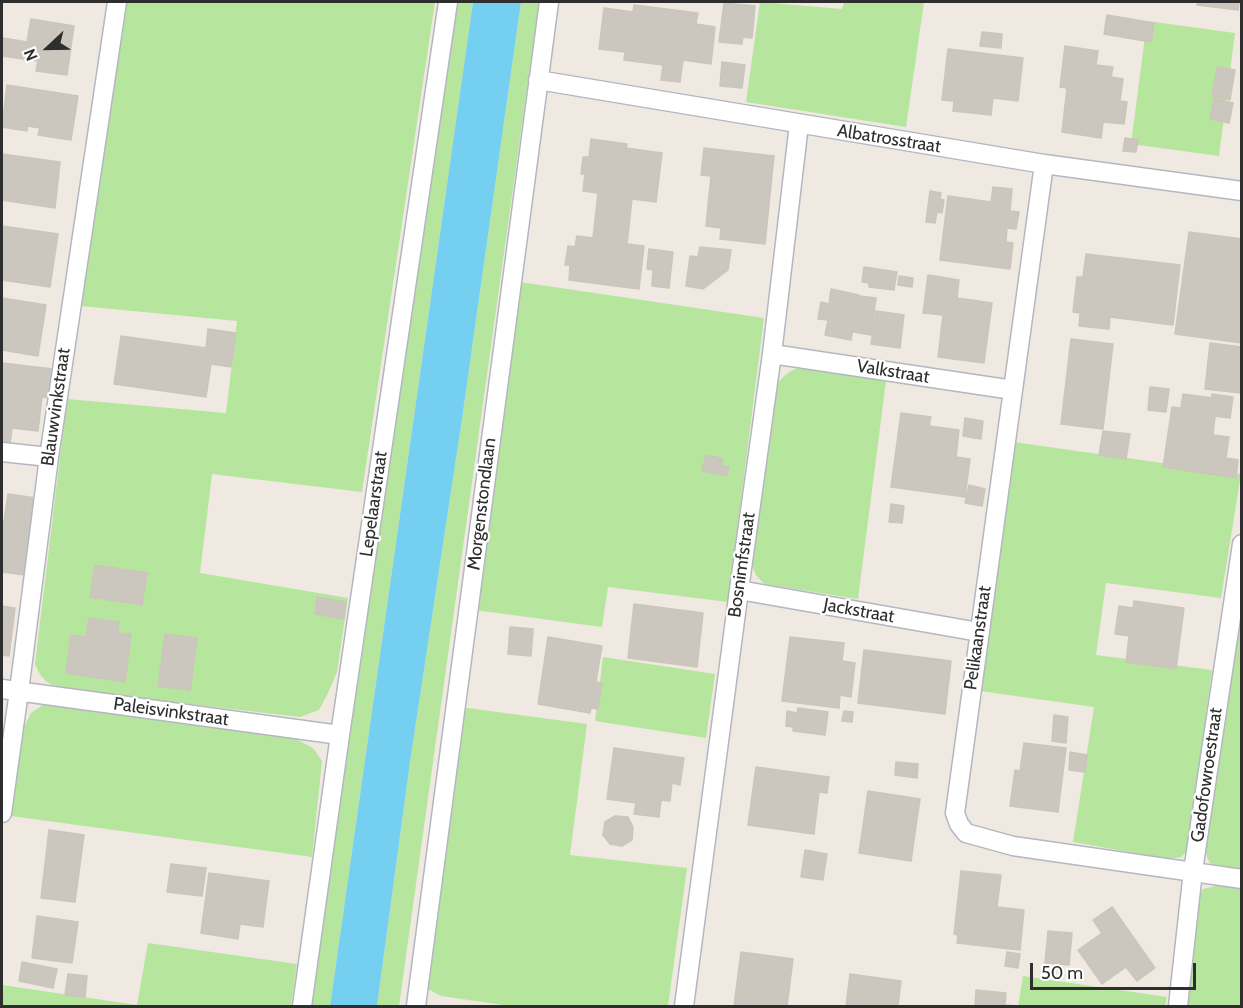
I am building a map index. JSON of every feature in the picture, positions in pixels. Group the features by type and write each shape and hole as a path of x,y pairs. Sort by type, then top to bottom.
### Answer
{"street":[{"name":"Blauwvinkstraat","path":"2,813 10,690 49,457 117,2"},
{"name":"Lepelaarstraat","path":"302,1006 448,2"},
{"name":"Morgenstondlaan","path":"416,1006 549,2"},
{"name":"Albatrosstraat","path":"538,80 1044,164 1242,191"},
{"name":"Bosnimfstraat","path":"684,1006 772,354 800,124"},
{"name":"Pelikaanstraat","path":"1044,164 955,813 958,824 966,833 1013,846 1242,879"},
{"name":"Valkstraat","path":"772,354 1013,390"},
{"path":"2,452 49,457"},
{"name":"Gadofowroestraat","path":"1178,1006 1193,872 1242,544"},
{"name":"Jackstraat","path":"739,590 979,632"},
{"name":"Paleisvinkstraat","path":"10,690 340,735"}],"green space":[{"path":"127,2 435,2 362,492 212,474 200,573 348,598 337,672 319,710 300,717 71,690 49,683 35,664 67,399 226,413 237,321 81,306"},
{"path":"455,2 473,2 330,1006 310,1006"},
{"path":"521,2 539,2 399,1006 377,1006 410,762 462,419"},
{"path":"760,2 842,9 844,2 924,2 906,127 746,102"},
{"path":"1147,21 1235,33 1219,156 1131,144"},
{"path":"520,282 764,318 728,602 608,587 602,627 475,610"},
{"path":"797,368 886,381 858,599 764,584 752,566 774,395 782,378"},
{"path":"1013,442 1241,474 1221,598 1106,583 1096,655 1212,670 1189,849 1181,857 1168,859 1073,842 1094,707 980,691"},
{"path":"1241,592 1241,871 1220,868 1211,863 1205,843"},
{"path":"603,657 715,674 706,738 595,721"},
{"path":"44,704 296,739 313,748 322,761 312,857 11,816 24,727 31,713"},
{"path":"460,707 587,724 570,855 687,868 668,1006 510,1006 441,996 428,989 422,977"},
{"path":"1225,884 1241,887 1241,1006 1184,1006 1198,897 1203,889"},
{"path":"148,943 297,964 291,1006 2,1006 2,985 137,1005"},
{"path":"1023,976 1167,997 1165,1006 1018,1006"}],"water":[{"path":"473,2 521,2 462,419 410,762 377,1006 330,1006"}],"building":[{"path":"1198,2 1239,2 1238,10 1197,5"},
{"path":"724,3 755,6 752,38 743,37 742,44 719,42"},
{"path":"634,5 698,13 696,24 715,27 711,64 683,60 680,82 661,80 663,65 624,60 625,52 599,49 604,8 633,12"},
{"path":"1107,15 1154,23 1151,42 1104,34"},
{"path":"31,19 74,26 67,75 36,71 38,61 2,56 3,38 27,42"},
{"path":"982,32 1002,34 1001,48 980,46"},
{"path":"1065,46 1098,51 1096,65 1113,67 1111,77 1123,79 1120,101 1127,102 1124,124 1103,122 1101,138 1062,132 1067,88 1060,87"},
{"path":"948,49 1023,58 1018,101 993,98 991,115 953,111 954,101 942,100"},
{"path":"722,62 745,65 742,88 720,86"},
{"path":"1217,67 1235,70 1230,100 1212,96"},
{"path":"7,85 78,96 71,140 38,135 40,128 27,126 27,131 2,127"},
{"path":"1214,99 1233,103 1229,123 1210,119"},
{"path":"1125,138 1138,140 1136,152 1123,151"},
{"path":"591,139 627,144 626,148 662,153 656,202 632,199 627,244 644,246 639,289 569,280 570,265 565,265 568,246 575,247 577,236 593,238 598,193 583,191 585,174 581,174 583,157 589,157"},
{"path":"704,148 774,156 765,244 720,239 721,228 706,226 711,176 701,175"},
{"path":"2,154 60,162 55,208 2,200"},
{"path":"993,187 1012,189 1010,211 1019,212 1016,229 1007,228 1006,242 1013,243 1010,269 940,260 948,196 991,202"},
{"path":"930,191 941,193 940,199 944,200 942,213 937,212 935,223 926,222"},
{"path":"2,226 58,234 50,287 2,280"},
{"path":"1189,232 1242,239 1242,343 1175,334"},
{"path":"700,247 731,250 728,270 703,289 686,286 690,256 698,257"},
{"path":"649,249 673,252 669,288 652,286 653,270 647,269"},
{"path":"1086,254 1180,265 1173,325 1110,317 1109,329 1079,326 1080,313 1073,312 1077,277 1083,277"},
{"path":"864,267 897,272 894,290 869,287 869,283 862,282"},
{"path":"928,275 959,280 957,298 992,303 984,363 938,357 943,315 923,313"},
{"path":"899,276 913,278 912,287 898,285"},
{"path":"831,289 859,295 851,340 825,335 828,320 818,319 821,302 829,304"},
{"path":"859,296 876,298 871,335 854,332"},
{"path":"2,298 46,305 38,356 2,350"},
{"path":"876,311 904,315 900,348 871,344"},
{"path":"208,329 236,333 231,367 211,364 206,397 114,384 121,336 206,348"},
{"path":"1071,339 1113,344 1103,429 1061,424"},
{"path":"1210,343 1242,347 1241,393 1205,389"},
{"path":"2,363 53,369 50,398 42,397 38,431 12,428 10,444 2,443"},
{"path":"1150,387 1169,389 1166,412 1148,410"},
{"path":"1183,394 1212,398 1212,394 1233,397 1230,418 1215,416 1213,435 1229,437 1226,458 1238,460 1236,478 1163,467 1172,407 1181,408"},
{"path":"901,413 931,417 929,426 959,430 956,457 970,459 965,497 891,487"},
{"path":"965,418 983,421 981,439 963,436"},
{"path":"1103,431 1130,434 1126,459 1099,455"},
{"path":"706,455 723,459 721,465 729,467 727,476 702,471"},
{"path":"969,485 985,489 982,506 965,503"},
{"path":"8,494 36,498 25,575 2,572 2,528"},
{"path":"891,504 904,506 902,523 889,522"},
{"path":"95,565 147,573 142,605 90,597"},
{"path":"317,597 346,602 344,619 315,614"},
{"path":"1134,601 1184,608 1176,669 1126,662 1129,636 1115,634 1119,606 1133,608"},
{"path":"634,604 703,613 697,667 628,658"},
{"path":"2,606 15,608 9,656 2,655"},
{"path":"89,618 119,622 118,633 131,634 125,682 66,673 71,635 86,637"},
{"path":"510,627 533,629 531,656 508,654"},
{"path":"165,634 197,638 190,690 158,686"},
{"path":"548,637 602,646 596,682 602,683 598,709 591,708 590,713 538,704"},
{"path":"790,637 844,643 842,661 855,663 851,697 840,695 839,708 782,701"},
{"path":"864,650 951,661 945,714 858,703"},
{"path":"798,708 828,712 825,735 793,731 793,727 786,726 787,711 797,713"},
{"path":"844,711 853,712 852,722 842,721"},
{"path":"1054,715 1068,717 1066,743 1052,741"},
{"path":"1024,743 1066,748 1058,812 1010,806 1015,770 1020,771"},
{"path":"614,748 684,758 680,785 672,783 670,801 661,800 659,817 634,814 636,803 607,799"},
{"path":"1070,752 1087,755 1085,772 1069,770"},
{"path":"896,762 918,764 917,778 895,775"},
{"path":"756,767 829,777 827,793 819,792 814,834 748,825"},
{"path":"868,791 920,799 911,861 859,853"},
{"path":"615,816 628,817 633,827 632,840 622,846 610,844 603,835 605,822"},
{"path":"49,830 84,835 75,902 41,898"},
{"path":"805,850 827,854 823,880 801,877"},
{"path":"171,864 206,868 202,896 167,892"},
{"path":"961,871 1001,875 997,907 1024,910 1020,950 957,943 958,935 954,934"},
{"path":"209,873 269,881 263,927 240,924 238,939 201,933"},
{"path":"1112,907 1155,968 1137,981 1126,967 1102,984 1078,950 1102,933 1093,920"},
{"path":"37,916 78,922 72,963 32,958"},
{"path":"1048,931 1072,933 1069,965 1045,963"},
{"path":"741,952 793,959 787,1006 734,1006"},
{"path":"1007,952 1020,954 1018,968 1005,966"},
{"path":"22,962 57,969 53,988 19,981"},
{"path":"68,974 87,976 85,997 65,995"},
{"path":"850,974 901,981 898,1006 846,1006"},
{"path":"976,990 1006,993 1005,1005 1020,1006 975,1006"}]}
